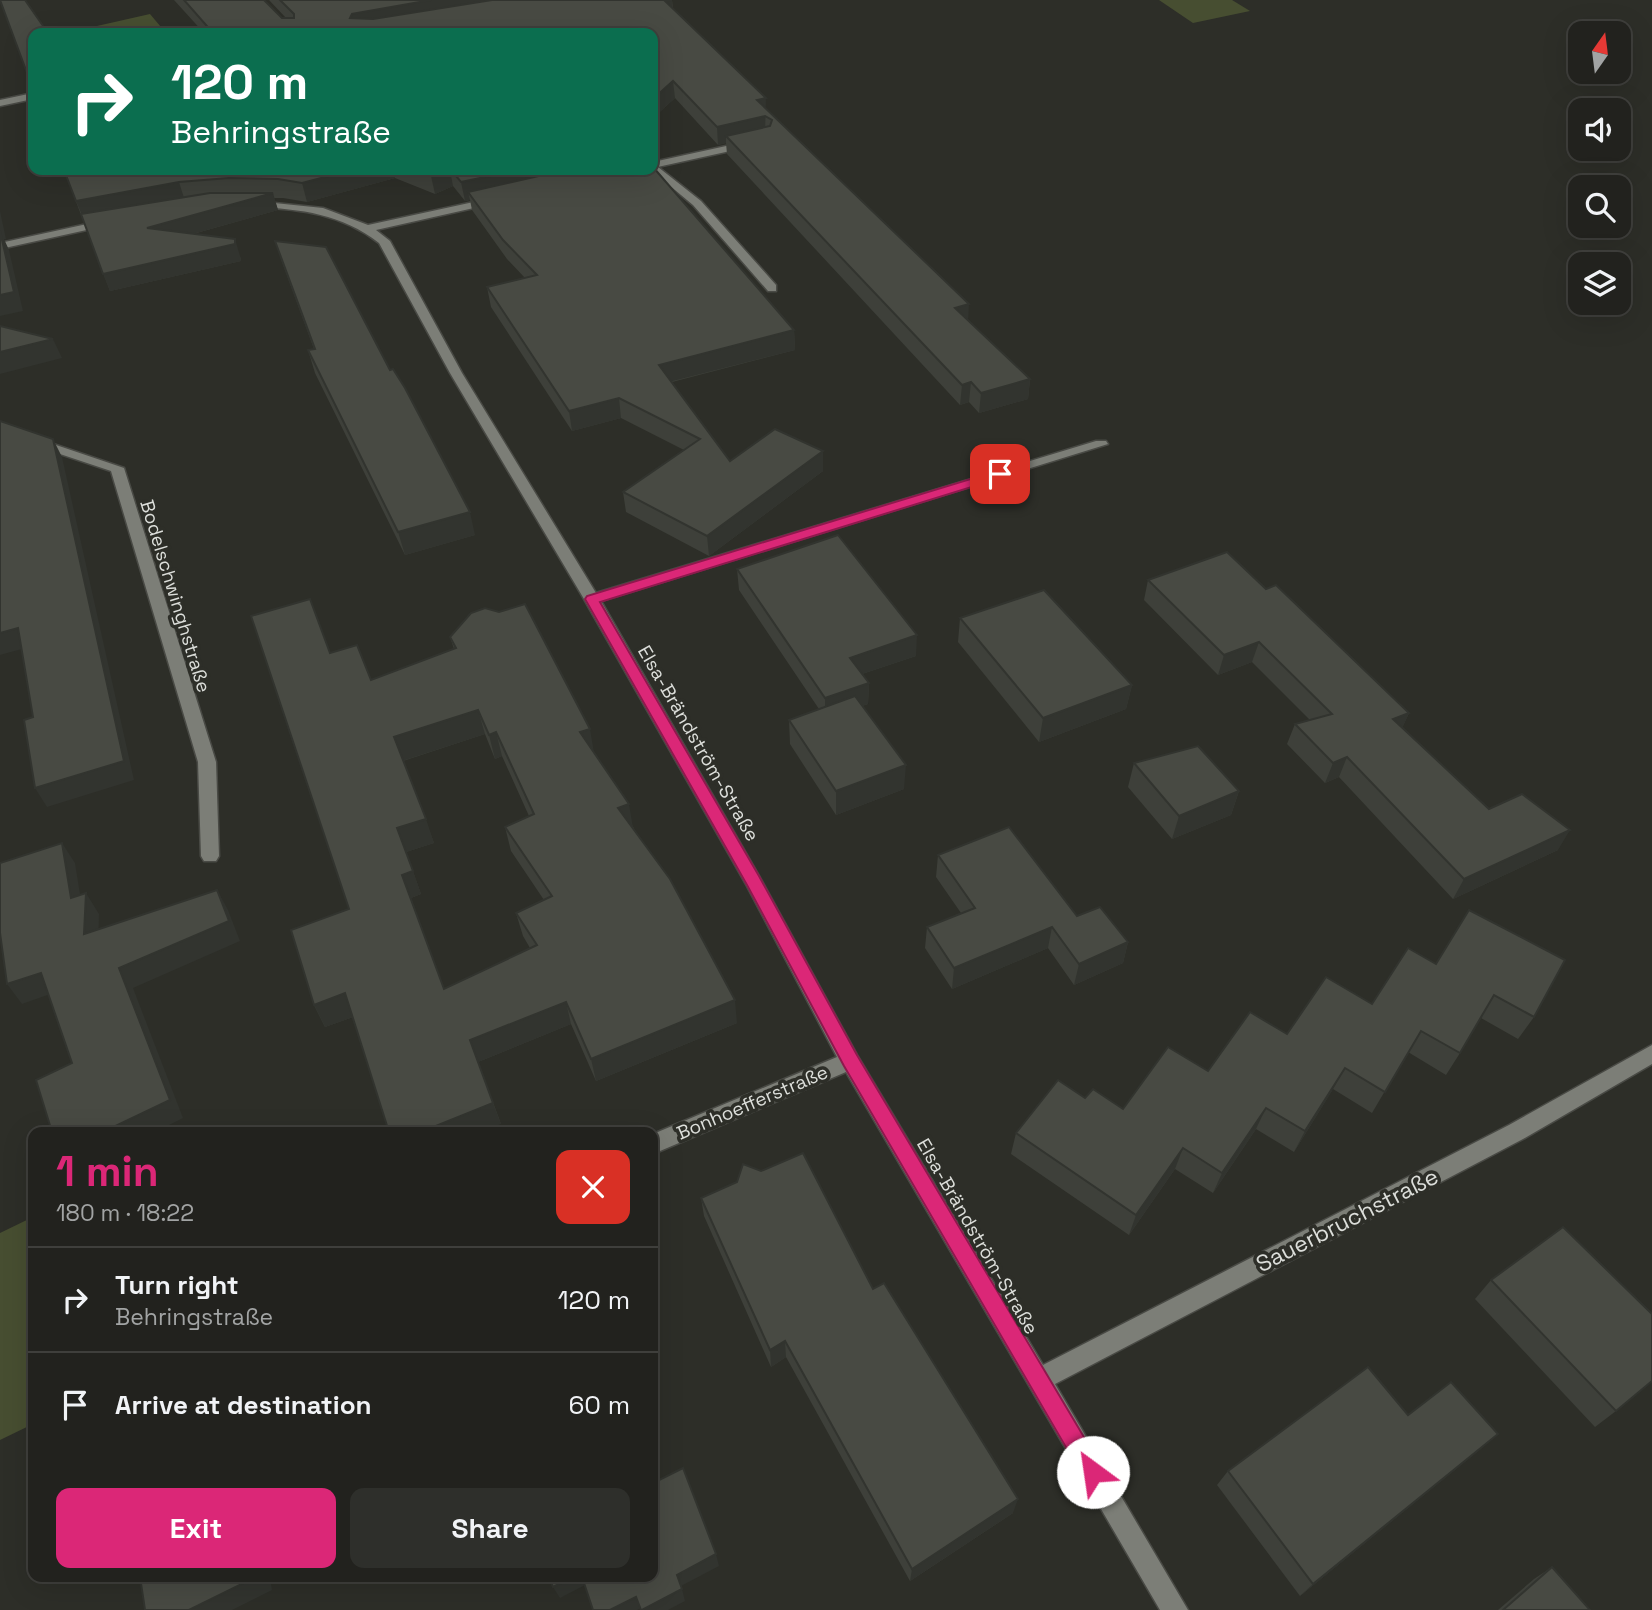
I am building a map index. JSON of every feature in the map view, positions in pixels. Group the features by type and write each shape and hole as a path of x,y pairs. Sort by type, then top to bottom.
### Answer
{"street":[{"path":"0,103 28,97"},
{"path":"658,165 766,140"},
{"path":"658,170 697,203 772,288"},
{"path":"369,228 500,199"},
{"name":"Elsa-Brändström-Straße","path":"234,203 313,209 344,217 369,228 384,241 456,373 592,599 753,881 850,1061 1175,1610"},
{"path":"0,246 133,217"},
{"name":"Bodelschwinghstraße","path":"0,430 117,468 207,762 210,856"},
{"path":"592,599 1101,444"},
{"name":"Sauerbruchstraße","path":"1038,1380 1516,1132 1652,1054"},
{"name":"Bonhoefferstraße","path":"658,1142 850,1061"}],"green space":[{"path":"1159,0 1232,0 1250,11 1193,23"},
{"path":"150,14 162,28 88,28"},
{"path":"28,1219 28,1426 0,1440 0,1233"}],"building":[{"path":"0,0 25,0 45,28 28,28 28,76"},
{"path":"184,0 264,0 282,18 294,18 294,14 280,0 431,0 352,14 350,18 373,19 492,0 672,0 665,1 766,98 757,100 969,304 955,308 1030,379 981,393 971,382 962,385 726,136 770,126 772,120 765,116 717,127 673,81 658,94 658,28 209,28"},
{"path":"658,173 794,330 659,365 730,461 775,429 823,451 707,536 623,492 700,439 619,398 569,411 487,287 537,275 503,240 468,192 543,175 658,175"},
{"path":"66,175 333,175 302,183 278,179 229,178 179,182 76,201"},
{"path":"455,175 495,175 461,182"},
{"path":"210,193 273,193 147,228 235,239 235,244 103,274 81,214"},
{"path":"0,231 14,292 0,295"},
{"path":"275,241 326,247 390,370 393,369 405,388 470,512 398,532 308,350 315,349"},
{"path":"0,326 53,339 0,352"},
{"path":"0,421 53,439 124,761 35,788 24,720 33,717 18,628 0,633"},
{"path":"838,535 917,635 850,658 869,683 825,698 737,569"},
{"path":"1227,552 1266,589 1276,585 1409,713 1393,719 1489,809 1522,794 1570,830 1464,879 1347,757 1333,763 1295,724 1332,714 1259,642 1224,655 1148,580"},
{"path":"1044,590 1132,685 1043,718 960,618"},
{"path":"310,599 330,653 357,645 371,680 456,648 450,637 471,613 485,608 499,612 525,604 590,729 580,732 629,804 618,808 670,879 735,1000 591,1059 566,1002 470,1040 493,1103 433,1127 387,1127 345,993 314,1005 291,930 349,909 251,616","holes":["478,710 489,735 496,732 534,814 505,827 552,896 516,913 537,945 444,989 402,875 413,871 397,828 426,819 394,737"]},
{"path":"855,696 906,765 836,791 789,720"},
{"path":"1198,746 1239,791 1179,816 1134,763"},
{"path":"1009,827 1077,916 1100,907 1128,942 1079,964 1052,927 954,968 927,927 975,908 938,855"},
{"path":"62,843 71,898 86,893 84,934 217,890 229,921 119,968 170,1100 113,1127 50,1127 36,1080 72,1063 41,973 7,984 0,933 0,863"},
{"path":"1469,910 1565,960 1534,1017 1494,995 1460,1053 1421,1031 1385,1092 1345,1068 1305,1131 1266,1108 1222,1173 1183,1148 1136,1215 1016,1133 1058,1080 1085,1098 1093,1089 1123,1109 1168,1047 1208,1071 1250,1012 1287,1034 1326,977 1372,1004 1408,948 1436,964"},
{"path":"803,1153 873,1289 884,1283 1018,1499 912,1569 785,1341 770,1350 701,1198 737,1182 743,1164 761,1171"},
{"path":"1563,1227 1652,1314 1652,1381 1616,1411 1491,1280"},
{"path":"1368,1367 1408,1415 1451,1382 1498,1434 1313,1584 1228,1471"},
{"path":"683,1468 716,1554 677,1575 682,1589 642,1610 636,1597 610,1610 593,1610 584,1582 658,1582 658,1480"},
{"path":"1552,1567 1590,1610 1503,1610"},
{"path":"141,1582 246,1582 189,1610 145,1610"}],"route":[{"path":"1000,474 592,599 753,881 850,1061 1093,1472"}]}
